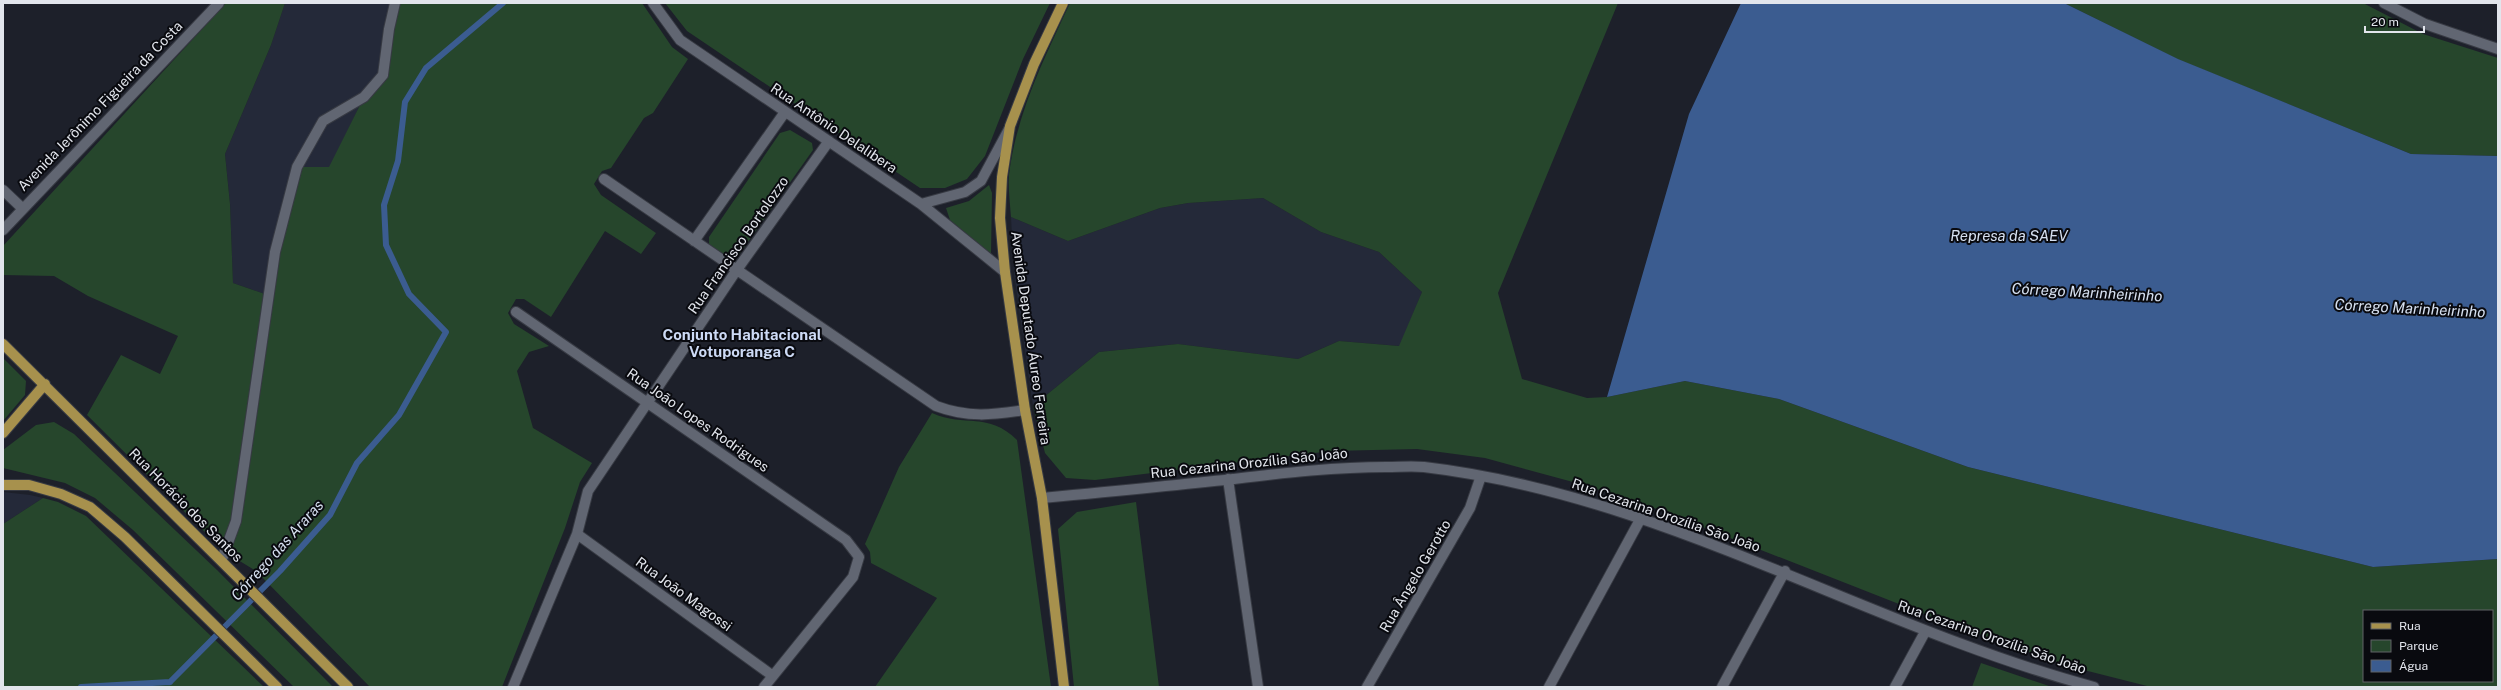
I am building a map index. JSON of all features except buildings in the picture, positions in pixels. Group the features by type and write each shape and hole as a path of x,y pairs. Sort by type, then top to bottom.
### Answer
{"main road":[{"name":"Avenida Deputado Áureo Ferreira","path":"1062,3 1034,64 1010,126 1002,177 1000,218 1005,272 1025,410 1042,498 1064,687"},
{"name":"Rua Horácio dos Santos","path":"3,344 248,585 348,687"},
{"path":"3,433 45,384"},
{"path":"3,485 28,485 61,494 90,507 125,537 277,687"}],"street":[{"name":"Avenida Jerônimo Figueira da Costa","path":"3,230 22,208 219,3"},
{"path":"222,560 236,521 275,252 298,167 323,121 364,97 383,75 389,30 395,3"},
{"name":"Rua Antônio Delalibera","path":"653,3 680,40 921,204 1005,272"},
{"path":"2384,3 2425,24 2498,49"},
{"path":"694,241 785,112"},
{"path":"921,204 965,192 981,181 1010,126"},
{"name":"Rua Francisco Bortolozzo","path":"512,687 577,534 588,490 736,271 829,141"},
{"path":"604,179 736,271 936,406 957,414 989,415 1025,410"},
{"path":"3,190 22,208"},
{"name":"Rua João Lopes Rodrigues","path":"516,312 647,401 846,540 859,557 853,577 773,676"},
{"name":"Rua Cezarina Orozília São João","path":"1042,498 1334,467 1422,467 1481,476 1576,496 1641,518 1784,571 1925,632 2094,687"},
{"name":"Rua Ângelo Gerotto","path":"1367,687 1470,508 1481,476"},
{"path":"1228,479 1258,687"},
{"path":"1549,687 1641,518"},
{"name":"Rua João Magossi","path":"577,534 773,676"},
{"path":"1722,687 1784,571"},
{"path":"1895,687 1925,632"},
{"path":"764,687 773,676"}],"shaded area":[{"path":"285,3 395,3 383,75 364,97 268,295 233,283 230,204 225,154 271,45"},
{"path":"1263,198 1321,232 1379,252 1422,292 1400,346 1339,341 1298,359 1178,344 1099,352 1033,406 1014,273 1011,217 1068,241 1160,208 1188,203"},
{"path":"3,492 30,495 43,498 3,524"}],"green space":[{"path":"226,3 285,3 271,45 225,154 230,204 233,283 268,295 297,167 329,167 364,97 383,75 395,3 642,3 672,47 688,59 653,113 644,118 611,168 602,171 594,184 601,195 656,233 641,254 605,231 551,317 524,299 516,299 508,313 514,324 549,346 529,352 517,371 533,428 592,463 580,482 565,528 502,687 370,687 256,571 225,552 87,415 121,355 160,374 178,336 88,296 54,276 3,275 3,246"},
{"path":"665,3 1050,3 1023,59 985,156 967,179 945,188 920,188 687,31"},
{"path":"1070,3 1618,3 1498,293 1522,379 1587,398 1607,397 1685,381 1779,399 1968,467 2373,567 2498,559 2498,687 2151,687 2068,666 1932,617 1649,506 1584,485 1485,458 1417,449 1331,451 1095,480 1066,478 1045,453 1033,406 1099,352 1178,344 1298,359 1339,341 1399,346 1422,292 1379,252 1321,232 1263,198 1188,203 1160,208 1068,241 1011,217 1009,175 1013,152 1025,108 1042,65"},
{"path":"2064,3 2363,3 2423,34 2498,58 2498,156 2411,154 2177,59"},
{"path":"790,130 812,143 813,150 738,256 730,259 709,244 709,237 780,133"},
{"path":"989,185 992,193 991,254 950,220 946,208 969,201"},
{"path":"3,358 26,381 25,395 3,421"},
{"path":"932,413 944,417 976,421 996,426 1006,431 1017,440 1051,687 875,687 937,598 871,563 870,552 865,544 899,467"},
{"path":"54,422 74,434 217,570 333,687 294,687 133,530 95,498 65,483 3,468 3,450 36,425"},
{"path":"43,498 58,502 86,516 264,687 3,687 3,524"},
{"path":"1136,502 1159,687 1074,687 1058,529 1077,512"},
{"path":"1981,663 2052,687 1972,687"}],"water":[{"name":"Represa da SAEV","path":"1741,3 2064,3 2178,59 2411,154 2498,156 2498,559 2373,567 1968,467 1779,399 1685,381 1607,397 1689,114"}],"waterway":[{"name":"Córrego das Araras","path":"170,682 280,571 330,515 357,463 399,415 446,332 409,294 386,245 384,205 398,161 405,102 426,68 503,3"},
{"path":"81,687 170,682"}],"district":[{"name":"Conjunto Habitacional Votuporanga C","path":"742,342"}],"water label":[{"name":"Córrego Marinheirinho","path":"2087,292"},
{"name":"Córrego Marinheirinho","path":"2410,308"}]}
